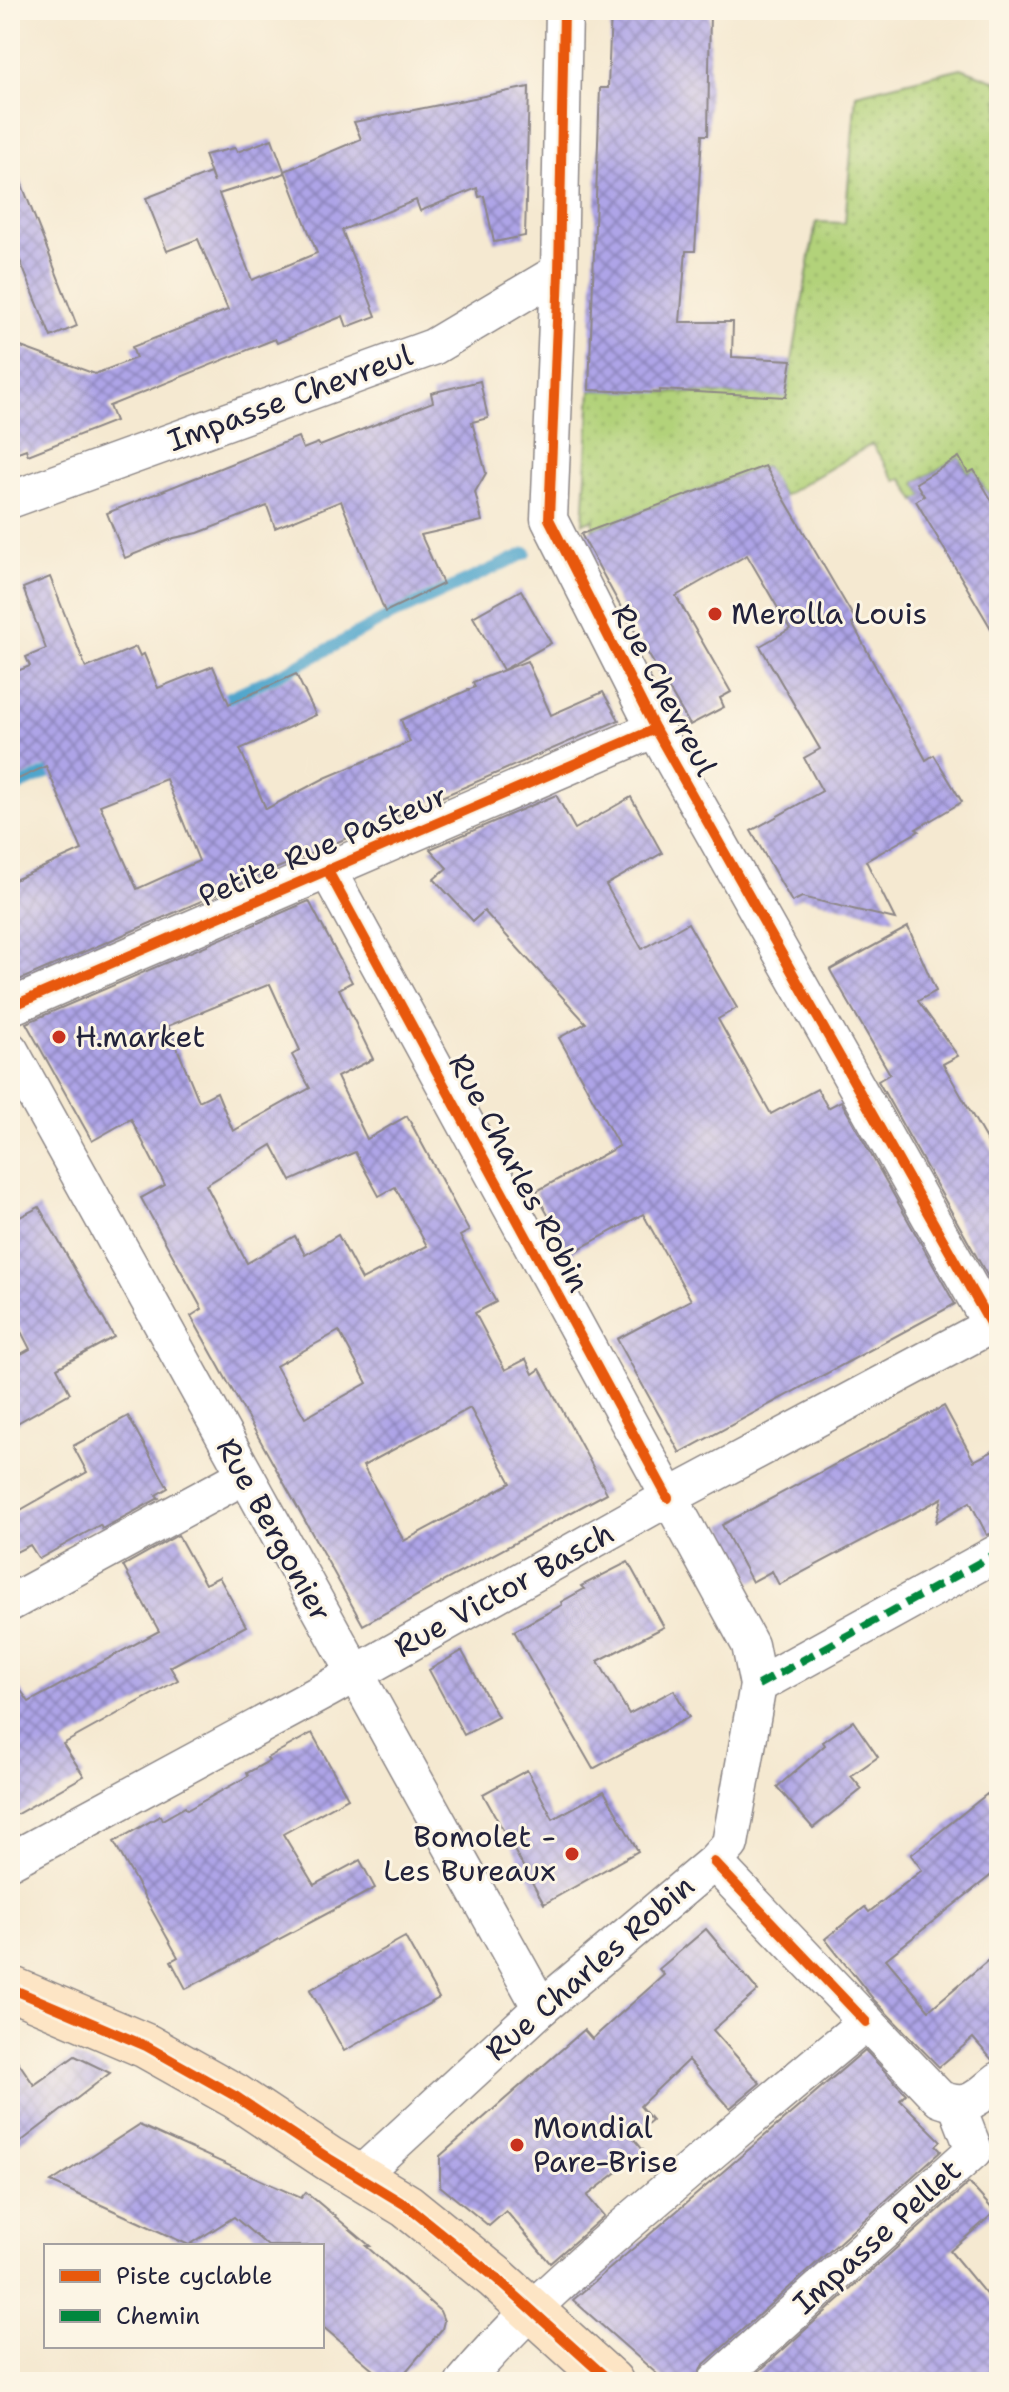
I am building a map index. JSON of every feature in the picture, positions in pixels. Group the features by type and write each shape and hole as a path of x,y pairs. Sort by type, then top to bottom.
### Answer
{"main road":[{"path":"10,1988 146,2046 235,2096 407,2206 611,2382"}],"street":[{"name":"Rue Chevreul","path":"564,10 559,272 549,519 655,729 995,1323"},
{"name":"Impasse Chevreul","path":"10,500 433,347 559,272"},
{"name":"Petite Rue Pasteur","path":"10,1007 655,729"},
{"name":"Rue Charles Robin","path":"328,871 750,1645 758,1685 730,1844 714,1862 541,2008 359,2176"},
{"name":"Rue Bergonier","path":"10,1050 541,2008"},
{"name":"Rue Victor Basch","path":"10,1861 354,1674 668,1498 995,1323"},
{"path":"10,1603 244,1476"},
{"path":"758,1685 999,1552"},
{"path":"714,1862 940,2099 957,2106 970,2104 999,2080"},
{"path":"464,2382 492,2347 530,2309 760,2109 866,2022"},
{"name":"Impasse Pellet","path":"716,2382 974,2150 957,2106"}],"green space":[{"path":"961,68 999,82 999,513 974,470 968,473 959,457 916,482 924,496 916,501 902,478 896,481 872,444 783,496 765,466 592,530 594,519 583,523 591,390 786,396 816,222 845,223 856,94"}],"building":[{"path":"611,10 710,10 708,135 702,135 695,251 686,251 680,322 733,322 732,357 792,360 786,397 660,390 660,393 589,390 600,88 608,88"},
{"path":"529,87 525,236 494,242 484,196 479,197 477,188 420,211 416,200 342,230 376,316 347,327 343,316 277,343 275,339 109,406 115,421 28,455 26,449 10,455 10,343 95,374 136,358 132,347 228,310 198,239 167,251 146,198 210,173 214,183 204,155 235,148 237,152 272,139 285,173 219,194 252,280 317,253 285,171 361,139 354,122"},
{"path":"12,159 77,326 51,337 10,236"},
{"path":"480,381 488,418 472,422 486,473 475,492 482,521 421,535 443,584 385,612 341,501 275,528 267,506 125,558 107,513 298,437 303,449 318,443 320,446 433,402 431,393"},
{"path":"959,457 968,473 974,470 999,513 999,642 916,501 924,496 916,483"},
{"path":"765,466 856,621 852,623 926,760 934,755 962,802 866,861 895,919 802,897 792,902 751,831 822,791 804,758 820,749 760,646 790,629 747,555 676,596 731,692 720,698 724,707 690,725 581,534"},
{"path":"50,577 86,668 136,647 140,656 144,654 158,688 213,666 229,704 296,674 316,715 240,749 266,809 325,778 410,742 401,720 475,687 473,682 527,661 551,715 603,692 619,720 10,984 10,882 82,850 46,766 10,783 10,674 30,666 26,657 46,649 23,588","holes":["166,779 199,861 137,889 100,805"]},
{"path":"521,590 551,643 503,670 473,617"},
{"path":"556,795 575,829 631,797 662,853 606,885 642,949 688,923 737,1008 718,1019 771,1114 817,1089 828,1108 841,1101 955,1304 680,1453 617,1339 691,1300 643,1214 570,1254 535,1192 619,1146 559,1038 586,1023 484,911 473,921 434,879 447,868 430,849"},
{"path":"309,901 352,982 339,989 373,1059 337,1077 367,1139 407,1116 469,1231 460,1236 496,1302 475,1313 505,1370 526,1359 533,1374 540,1369 607,1493 363,1625 191,1316 202,1309 141,1198 165,1185 131,1119 92,1141 26,1023","holes":["270,984 300,1050 292,1055 310,1088 233,1131 217,1092 199,1101 168,1026","272,1145 291,1181 355,1152 379,1196 395,1187 427,1246 362,1280 338,1235 305,1255 295,1236 247,1263 206,1185","339,1331 367,1383 305,1418 276,1366","470,1408 511,1483 404,1541 363,1466"]},
{"path":"908,927 936,991 918,1001 958,1056 943,1064 999,1162 999,1280 992,1284 878,1081 890,1074 830,970"},
{"path":"39,1207 114,1337 57,1368 70,1393 10,1427 10,1360 30,1349 10,1310 10,1222"},
{"path":"944,1406 974,1461 999,1448 999,1531 987,1535 970,1502 936,1522 942,1498 779,1585 772,1571 752,1582 722,1525"},
{"path":"128,1416 168,1488 156,1495 159,1498 102,1529 100,1525 39,1559 30,1545 10,1555 10,1516 87,1472 73,1446"},
{"path":"178,1535 205,1584 219,1577 246,1626 170,1667 178,1680 63,1744 84,1776 10,1818 10,1675 29,1702 159,1631 123,1566"},
{"path":"628,1562 664,1627 598,1661 629,1714 674,1690 689,1717 593,1769 514,1631 562,1605 561,1602 584,1589 581,1586"},
{"path":"462,1651 498,1717 464,1735 429,1670"},
{"path":"853,1721 878,1757 851,1776 862,1789 813,1828 777,1787 825,1745 823,1742"},
{"path":"312,1733 348,1798 283,1834 314,1885 360,1860 375,1888 186,1989 171,1961 178,1957 114,1842 160,1816 162,1820 185,1807 187,1810 248,1776 247,1773 269,1761 267,1758"},
{"path":"527,1770 553,1819 604,1791 638,1851 544,1904 483,1794"},
{"path":"987,1794 999,1813 999,1869 886,1959 929,2010 999,1951 999,2060 993,2061 973,2038 939,2067 874,2000 825,1939 865,1907 869,1912 922,1870 911,1855"},
{"path":"706,1929 758,1991 713,2030 760,2083 730,2108 688,2060 640,2106 652,2120 632,2137 644,2151 587,2196 604,2216 550,2263 506,2211 489,2226 440,2186 440,2156 584,2030 592,2039 664,1975 659,1969"},
{"path":"405,1937 439,1998 344,2051 310,1990"},
{"path":"10,2050 34,2085 75,2056 110,2073 10,2150"},
{"path":"865,2050 906,2094 900,2100 941,2141 936,2146 941,2151 702,2366 696,2382 666,2382 573,2300"},
{"path":"139,2125 301,2198 306,2192 440,2311 444,2321 442,2329 397,2382 388,2382 324,2328 324,2244 266,2244 234,2217 187,2244 51,2182"},
{"path":"969,2183 995,2212 950,2251 999,2310 999,2382 747,2382"}],"waterway":[{"path":"212,705 293,668 382,620 526,553"},
{"path":"10,790 62,766"}],"marked path":[{"path":"758,1685 999,1552"}],"cycle path":[{"path":"564,10 559,272 549,519 655,729 991,1325"},
{"path":"10,1007 655,729"},
{"path":"328,871 668,1498"},
{"path":"714,1862 866,2022"},
{"path":"10,1988 146,2046 235,2096 407,2206 496,2278 611,2382"}],"place":[{"name":"Merolla Louis","path":"715,614"},
{"name":"H.market","path":"59,1037"},
{"name":"Bomolet - Les Bureaux","path":"572,1854"},
{"name":"Mondial Pare-Brise","path":"517,2145"}]}
